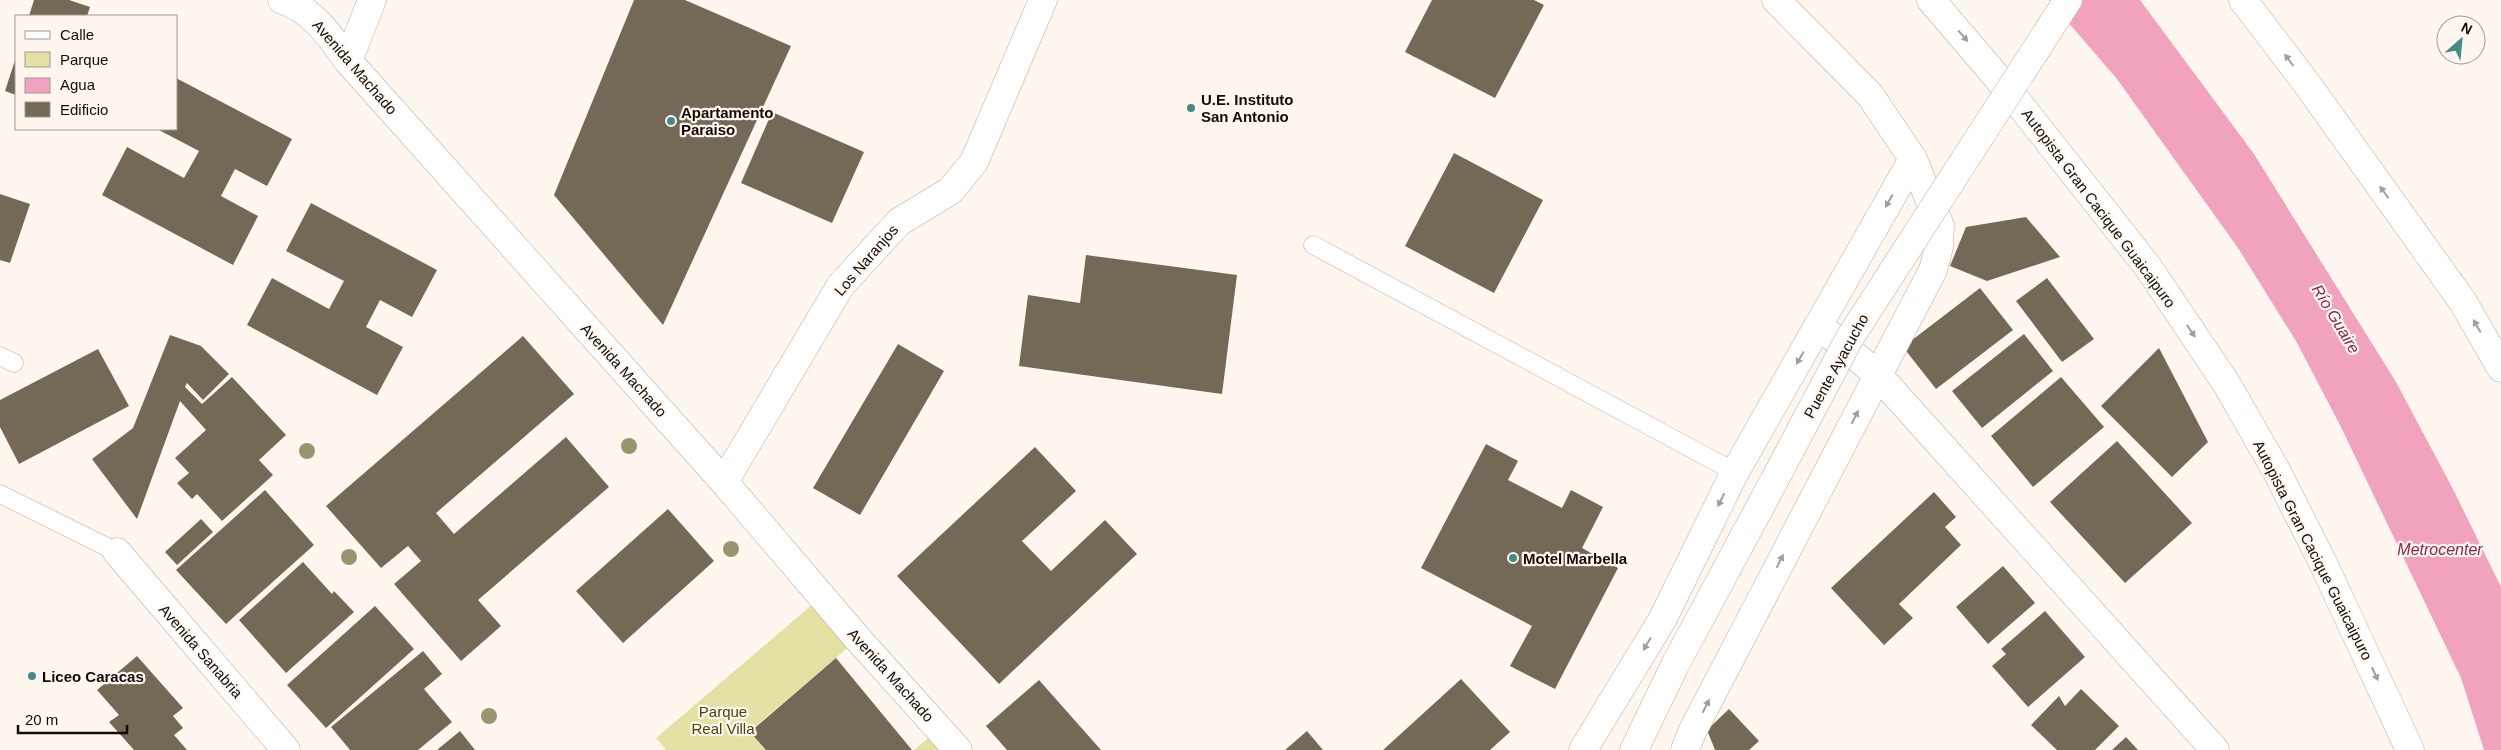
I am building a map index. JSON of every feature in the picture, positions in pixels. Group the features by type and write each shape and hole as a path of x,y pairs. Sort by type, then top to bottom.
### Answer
{"main road":[{"name":"Avenida Machado","path":"282,0 291,3 320,22 348,61 724,482 858,639 958,750"},
{"path":"348,61 372,0"},
{"name":"Los Naranjos","path":"724,482 841,285 899,222 950,191 974,162 1043,0"},
{"path":"1685,750 1692,732 1932,270 1939,247 1940,226 1913,159 1870,95 1776,0"},
{"name":"Autopista Gran Cacique Guaicaipuro","path":"1931,0 2013,96 2148,267 2226,383 2276,470 2324,563 2410,750"},
{"name":"Puente Ayacucho","path":"1634,750 1675,665 1849,339 2068,0"},
{"path":"2243,0 2307,84 2463,302 2501,368"},
{"path":"1583,750 1662,620 1735,472 1913,159"},
{"path":"1818,325 1877,374 2215,750"},
{"name":"Avenida Sanabria","path":"117,552 286,750"}],"lane":[{"path":"1313,245 1735,472"},
{"path":"0,494 117,552"}],"green space":[{"name":"Parque Real Villa","path":"821,597 858,639 750,731 766,750 666,750 656,738"},
{"path":"940,728 958,750 914,750"}],"water":[{"name":"Metrocenter","path":"2049,0 2140,0 2254,154 2396,382 2453,489 2501,587 2501,750 2484,750 2461,678 2341,427 2296,341 2238,248 2117,79"}],"building":[{"path":"34,0 69,0 90,7 87,15 29,15"},
{"name":"Apartamento Paraiso","path":"634,0 685,0 791,46 663,325 554,195"},
{"path":"1432,0 1534,0 1544,5 1495,98 1405,52"},
{"path":"15,60 15,95 5,91"},
{"path":"178,79 292,139 267,186 235,169 221,196 258,216 233,265 102,195 127,147 184,178 199,151 159,130 178,130"},
{"path":"772,112 864,152 832,223 741,183"},
{"path":"1454,153 1543,200 1494,293 1405,246"},
{"path":"0,194 30,204 10,263 0,260"},
{"path":"311,203 437,270 412,317 380,300 366,327 403,347 377,395 247,325 272,278 329,309 344,281 286,251"},
{"path":"2026,217 2060,257 1987,281 1950,266 1966,227"},
{"path":"1086,255 1237,275 1222,394 1019,366 1028,295 1080,303"},
{"path":"2047,278 2094,339 2062,362 2016,301"},
{"path":"1980,288 2013,330 1936,389 1903,347"},
{"path":"2024,334 2053,371 1982,428 1952,391"},
{"path":"170,335 201,346 229,374 203,400 187,383 185,387 202,404 232,377 286,435 259,460 273,475 222,521 197,494 192,499 177,483 189,473 175,458 206,430 180,401 137,519 92,459 133,428"},
{"path":"523,336 574,394 436,513 454,534 566,437 609,487 478,600 501,626 461,661 394,584 421,561 408,546 381,568 326,506"},
{"path":"898,344 944,371 860,515 813,488"},
{"path":"2159,348 2208,442 2172,477 2101,406"},
{"path":"98,349 129,406 19,464 0,427 0,400"},
{"path":"2061,377 2104,427 2033,487 1991,436"},
{"path":"2117,441 2192,523 2125,583 2050,502"},
{"name":"Motel Marbella","path":"1486,444 1518,461 1508,480 1562,508 1571,490 1603,507 1582,548 1618,568 1555,689 1510,666 1532,626 1421,568"},
{"path":"1035,447 1076,491 1022,541 1051,571 1105,520 1137,554 999,684 897,576"},
{"path":"265,490 314,545 226,624 176,570"},
{"path":"1934,492 1956,517 1945,527 1961,545 1899,604 1913,618 1884,645 1831,588"},
{"path":"668,509 714,561 623,643 576,591"},
{"path":"201,519 213,532 177,565 165,552"},
{"path":"303,562 332,594 334,591 354,612 286,673 239,620"},
{"path":"2003,566 2035,603 1988,644 1956,607"},
{"path":"375,606 414,649 326,728 287,685"},
{"path":"2045,611 2085,657 2028,707 1992,666 2006,654 2001,649"},
{"path":"423,651 442,674 424,689 452,722 418,750 350,750 331,727"},
{"path":"137,656 183,708 173,716 183,728 174,735 187,750 134,750 109,722 119,715 97,690"},
{"path":"836,658 912,750 766,750 750,732"},
{"path":"1461,679 1510,732 1490,750 1383,750"},
{"path":"1039,680 1101,750 1007,750 986,726"},
{"path":"2081,689 2119,726 2095,750 2057,750 2031,725 2059,696 2065,706"},
{"path":"1729,709 1759,741 1749,750 1715,750 1707,730"},
{"path":"460,731 475,750 437,750"},
{"path":"1307,731 1323,750 1285,750"},
{"path":"2126,737 2138,750 2112,750"}],"place":[{"name":"U.E. Instituto San Antonio","path":"1191,108"},
{"name":"Apartamento Paraiso","path":"671,121"},
{"name":"Motel Marbella","path":"1513,558"},
{"name":"Liceo Caracas","path":"32,676"}],"water label":[{"name":"Río Guaire","path":"2336,319"}]}
